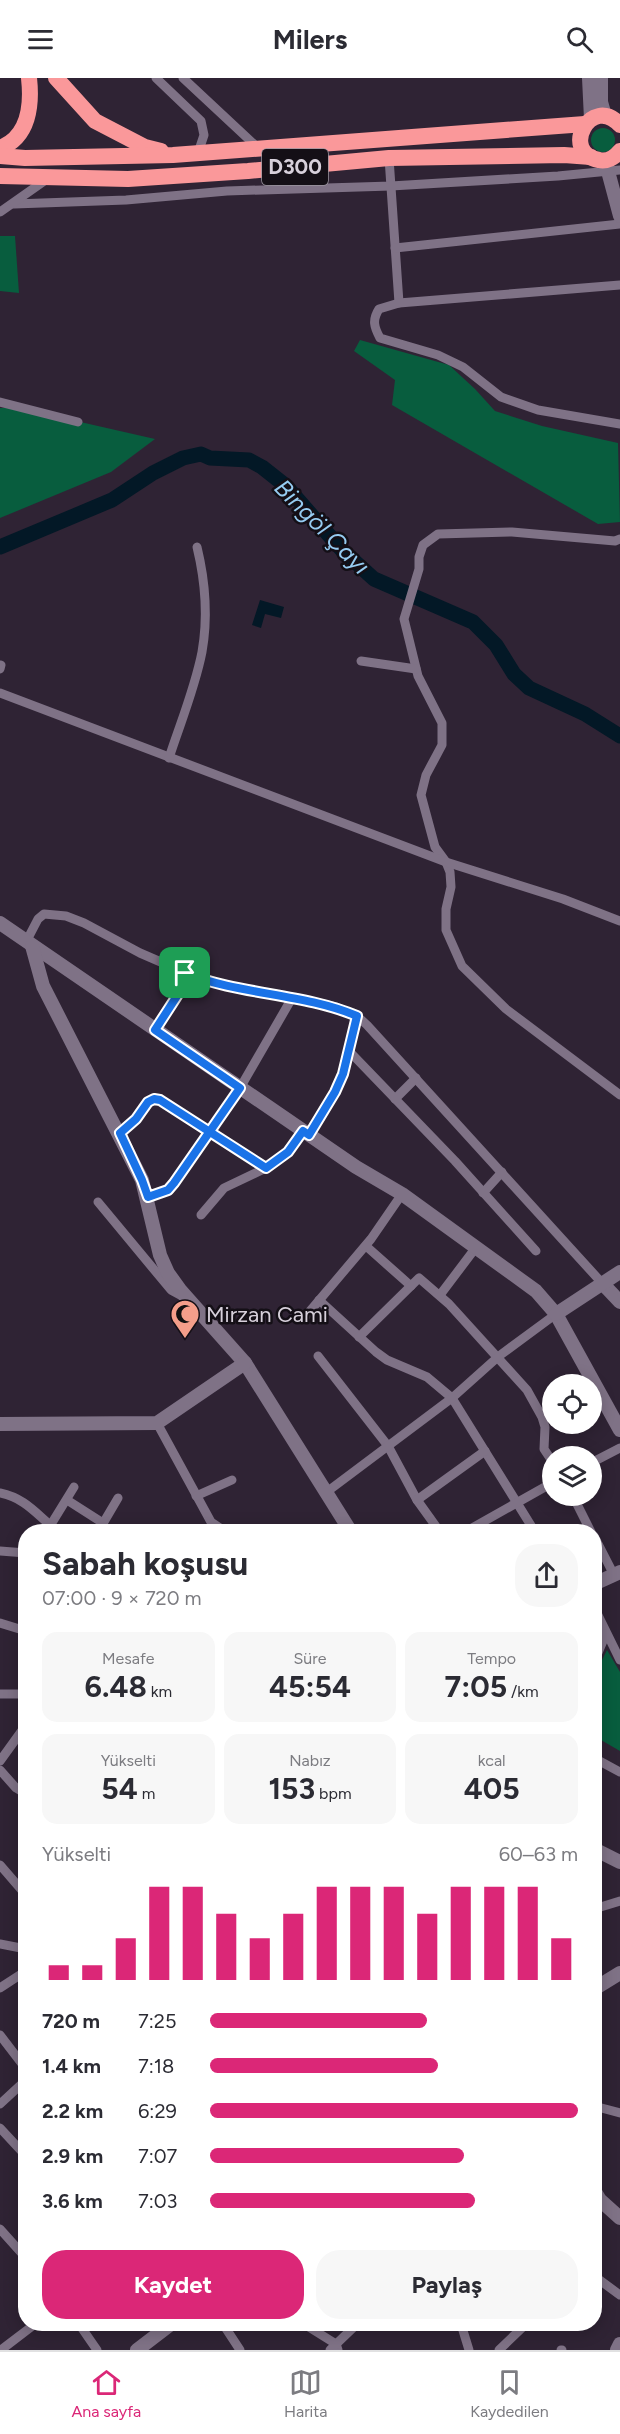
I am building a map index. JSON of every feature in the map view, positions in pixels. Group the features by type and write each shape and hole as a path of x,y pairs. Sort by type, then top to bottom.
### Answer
{"highway":[{"path":"0,148 12,143 29,113 31,94 29,78"},
{"path":"56,78 95,122 145,147 173,155"},
{"path":"605,120 580,138 581,146 611,160"},
{"name":"D300","path":"0,156 25,158 173,155 605,120"},
{"name":"D300","path":"0,176 128,179 389,158 564,155 611,160"}],"street":[{"path":"156,78 201,121 204,135 198,153"},
{"path":"183,78 257,147"},
{"path":"590,78 605,120"},
{"path":"601,78 601,102 605,120"},
{"path":"389,158 399,303"},
{"path":"14,204 126,200 227,191 391,186 558,176 611,160 620,216"},
{"path":"0,212 50,177"},
{"path":"395,248 620,224"},
{"path":"620,285 399,303 379,309 375,315 375,329 380,338 438,355 463,367 501,397 538,410 620,424"},
{"path":"0,402 78,422"},
{"path":"620,539 615,541 512,532 438,534 423,545 419,557 419,568 404,619 416,669 442,723 442,745 426,775 421,795 435,848 447,862 450,872 451,887 446,909 446,930 462,966 506,1009 620,1095"},
{"path":"169,758 202,655 203,576 197,547"},
{"path":"360,661 416,669"},
{"path":"0,693 447,862 563,899 620,921"},
{"path":"347,1524 328,1491 245,1363 189,1300 163,1263 142,1180 44,986 29,944 38,919 44,914 66,916 185,973 250,991 336,1007 357,1016 620,1302"},
{"path":"0,923 356,1167 402,1194 477,1246 536,1291 555,1314 620,1430"},
{"path":"155,1030 177,996 185,973"},
{"path":"148,1197 168,1190 240,1088 292,998"},
{"path":"201,1215 224,1188 266,1168 288,1152 306,1133 335,1092 343,1074 357,1016"},
{"path":"349,1051 536,1251"},
{"path":"395,1099 416,1078"},
{"path":"120,1133 136,1119 148,1102 154,1099 163,1101 266,1168"},
{"path":"483,1193 502,1172"},
{"path":"305,1317 366,1246 402,1194"},
{"path":"98,1202 171,1290 189,1300"},
{"path":"366,1246 411,1286"},
{"path":"440,1295 477,1246"},
{"path":"328,1491 452,1398 499,1356 555,1314 620,1272"},
{"path":"359,1337 419,1278 440,1295 499,1356 527,1390 545,1427 544,1446"},
{"path":"319,1300 387,1360 427,1377 452,1398 530,1524"},
{"path":"318,1356 388,1446 417,1500 434,1524"},
{"path":"0,1424 158,1423 245,1363"},
{"path":"158,1423 196,1496 215,1524"},
{"path":"602,1457 620,1448"},
{"path":"417,1500 485,1451"},
{"path":"196,1496 232,1480"},
{"path":"51,1524 74,1487"},
{"path":"479,1524 542,1488"},
{"path":"0,1493 30,1505 48,1524"},
{"path":"103,1524 118,1498"},
{"path":"67,1500 97,1524"},
{"path":"578,1506 587,1524"},
{"path":"602,1549 617,1574 602,1581"},
{"path":"0,1560 3,1552 18,1553"},
{"path":"602,1625 620,1660"},
{"path":"1,1626 18,1629"},
{"path":"602,1643 606,1634"},
{"path":"0,1694 18,1694"},
{"path":"0,1761 18,1736"},
{"path":"602,1762 620,1772"},
{"path":"0,1770 18,1789"},
{"path":"602,1853 620,1862"},
{"path":"0,1865 18,1886"},
{"path":"602,1907 620,1901"},
{"path":"0,1944 18,1947"},
{"path":"602,1984 620,1973"},
{"path":"0,1988 18,1976"},
{"path":"0,2035 18,2059"},
{"path":"0,2104 18,2087"},
{"path":"602,2108 620,2113"},
{"path":"0,2142 3,2130"},
{"path":"3,2130 18,2147"},
{"path":"602,2202 620,2218"},
{"path":"0,2229 18,2249"},
{"path":"602,2282 620,2295"},
{"path":"1,2349 25,2331"},
{"path":"84,2331 97,2350"},
{"path":"137,2350 162,2331"},
{"path":"228,2331 240,2350"},
{"path":"313,2331 335,2348 351,2331"},
{"path":"463,2331 469,2350"},
{"path":"499,2350 519,2331"},
{"path":"617,2350 620,2344"}],"green space":[{"path":"603,128 612,131 615,140 612,149 603,152 594,149 591,140 594,131"},
{"path":"0,236 15,236 19,293 0,291"},
{"path":"360,340 449,365 495,411 542,426 618,443 620,522 598,524 392,405 395,380 354,351"},
{"path":"0,408 19,408 155,439 111,472 0,518"},
{"path":"607,1650 620,1672 620,1751 602,1741 602,1660"}],"water":[{"path":"260,600 284,607 281,618 265,614 261,628 252,625"}],"waterway":[{"name":"Bingöl Çayı","path":"0,547 112,500 153,473 183,458 201,454 210,458 249,460 286,486 342,550 374,579 473,622 496,645 514,674 529,688 585,714 620,736"}],"place":[{"name":"Mirzan Cami","path":"185,1340"}],"route":[{"path":"185,973 171,1008 155,1030 240,1088 208,1131 174,1183 168,1190 148,1197 120,1133 136,1119 148,1102 154,1099 163,1101 208,1131 266,1168 288,1152 303,1131 309,1135 335,1092 343,1074 357,1016 336,1007 250,991 185,973"}]}
